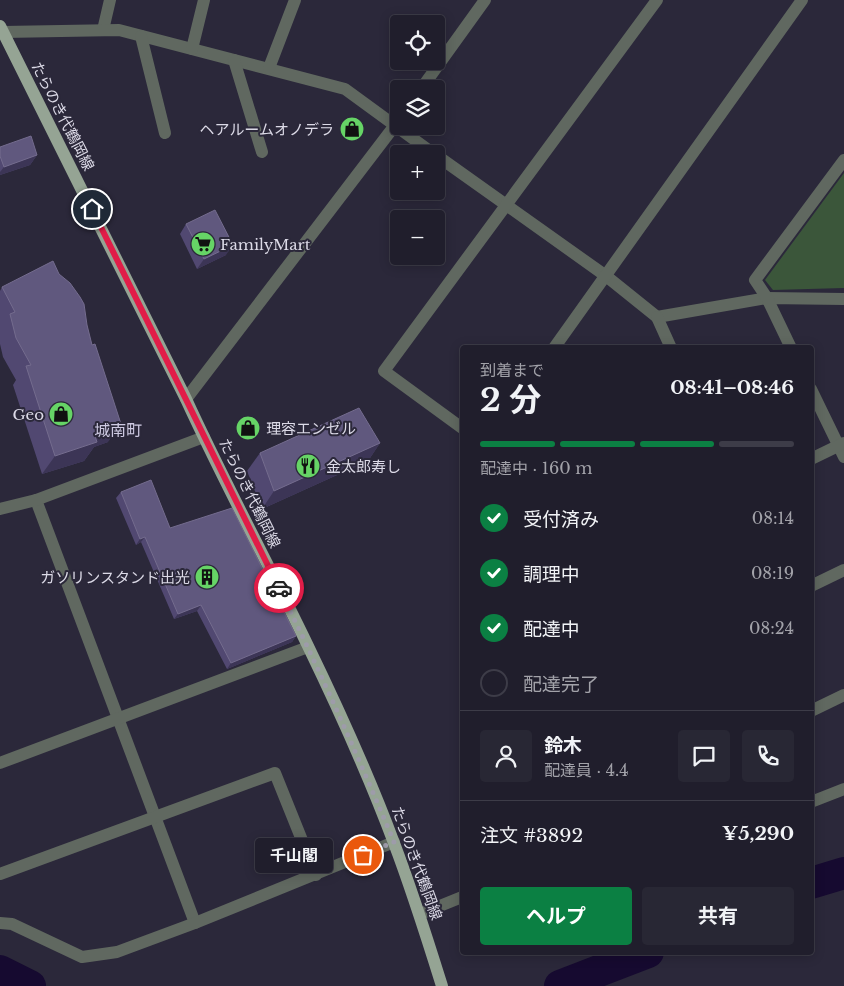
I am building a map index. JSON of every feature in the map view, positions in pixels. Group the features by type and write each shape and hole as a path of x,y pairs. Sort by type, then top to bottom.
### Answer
{"main road":[{"name":"たらのき代鶴岡線","path":"1,29 186,398 308,647 368,778 394,842 420,914 442,986"}],"street":[{"path":"103,30 110,0"},
{"path":"192,49 204,0"},
{"path":"269,68 295,0"},
{"path":"427,80 485,0"},
{"path":"460,427 384,371 657,0"},
{"path":"556,345 802,0"},
{"path":"1,29 119,30 269,68 345,90 390,119"},
{"path":"141,36 165,133"},
{"path":"234,60 262,152"},
{"path":"186,398 390,132"},
{"path":"411,135 423,145"},
{"path":"790,345 767,298 756,280 844,160"},
{"path":"445,162 606,276 657,317 670,345"},
{"path":"657,317 767,298 844,298"},
{"path":"814,396 842,448 814,458"},
{"path":"0,509 36,500 204,438"},
{"path":"36,500 195,923"},
{"path":"814,585 844,570"},
{"path":"0,763 308,647"},
{"path":"814,710 844,695"},
{"path":"0,874 275,773 316,875"},
{"path":"814,801 844,789"},
{"path":"0,923 12,924 82,957 117,952 316,875 394,842"},
{"path":"420,914 460,898"}],"green space":[{"path":"844,173 844,288 773,290 765,280"}],"building":[{"path":"31,136 37,155 4,167 0,156 0,147"},
{"path":"215,210 233,245 204,259 186,224"},
{"path":"53,261 59,274 70,283 84,304 92,345 95,344 121,424 94,433 97,442 55,456 26,366 31,365 16,338 10,314 15,312 2,287"},
{"path":"359,408 380,443 274,491 260,453"},
{"name":"ガソリンスタンド出光","path":"151,480 170,528 232,508 296,636 231,663 201,605 178,614 145,537 140,539 121,492"}],"waterway":[{"path":"814,882 844,873"},
{"path":"560,986 640,955"},
{"path":"0,971 30,986"}],"way so far":[{"path":"279,588 368,778 394,842 363,855"}],"place":[{"name":"ヘアルームオノデラ","path":"352,129"},
{"name":"FamilyMart","path":"203,244"},
{"name":"Geo","path":"61,414"},
{"name":"理容エンゼル","path":"248,428"},
{"name":"金太郎寿し","path":"308,466"},
{"name":"ガソリンスタンド出光","path":"207,577"},
{"name":"千山閣","path":"363,855"}],"district":[{"name":"城南町","path":"118,430"}],"route":[{"path":"92,209 279,588"}]}
